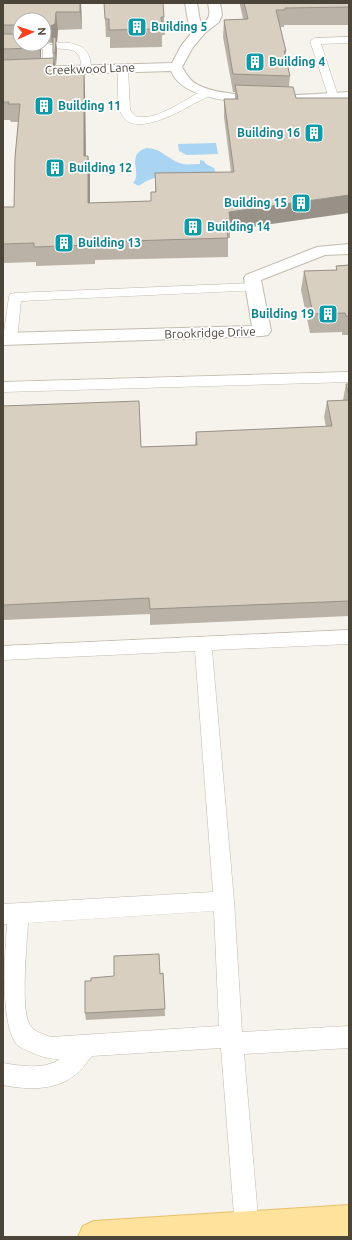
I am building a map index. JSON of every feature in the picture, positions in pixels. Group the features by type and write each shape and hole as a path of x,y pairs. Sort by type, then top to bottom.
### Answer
{"main road":[{"path":"94,1237 260,1230 349,1221"}],"street":[{"path":"191,3 194,20 201,30"},
{"path":"214,3 216,15 213,22 201,30 187,46 176,67 182,78 194,88 236,98 349,96"},
{"name":"Creekwood Lane","path":"3,72 176,67"},
{"path":"254,287 252,278 323,250 349,249"},
{"name":"Brookridge Drive","path":"7,339 262,331 254,287"}],"lane":[{"path":"333,96 315,41 349,40"},
{"path":"3,47 48,46 47,70"},
{"path":"57,46 72,47 82,51 86,57 86,69"},
{"path":"123,68 125,111 132,119 144,121 158,118 206,92"},
{"path":"7,339 15,297 254,287"},
{"path":"3,387 349,377"},
{"path":"3,653 349,637"},
{"path":"203,644 224,901 231,1040 260,1230"},
{"path":"224,901 11,914 15,985 15,1019 20,1032 32,1042 51,1048 87,1045 349,1037"},
{"path":"3,1074 15,1077 52,1075 66,1069 87,1045"}],"water":[{"path":"216,143 218,154 187,155 179,151 178,144"},
{"path":"146,148 157,150 183,164 200,164 200,160 204,161 206,164 214,168 216,173 176,174 155,178 146,181 139,186 133,183 136,179 135,160 140,151"}],"building":[{"path":"3,3 80,3 80,12 56,12 55,24 52,25 52,12 12,12 12,25 3,25"},
{"path":"104,3 163,3 164,17 161,17 162,29 109,30 109,19 105,19"},
{"path":"244,3 349,3 349,7 285,8 285,10 276,10 286,51 284,51 290,76 233,74 224,20 248,19"},
{"path":"3,34 12,34 12,49 3,49"},
{"path":"53,37 56,38 55,53 53,53"},
{"path":"54,58 53,71 59,71 59,73 84,72 84,156 88,156 88,203 151,201 151,192 156,192 155,173 234,172 224,99 238,99 235,85 293,87 296,98 349,98 349,195 229,212 230,220 226,219 228,238 94,242 94,245 34,247 34,243 3,244 3,207 14,207 15,157 20,104 8,104 9,102 3,102 3,60"},
{"path":"349,265 349,316 346,316 345,313 313,314 304,271 337,270 336,266"},
{"path":"346,384 349,384 349,396"},
{"path":"349,400 349,601 150,609 149,598 3,605 3,406 139,401 141,447 197,445 196,432 332,426 327,401"},
{"path":"159,954 160,974 163,973 165,1009 85,1013 85,981 91,981 91,978 114,976 114,956"}],"place":[{"name":"Building 5","path":"137,27"},
{"name":"Building 4","path":"255,62"},
{"name":"Building 11","path":"44,106"},
{"name":"Building 16","path":"314,133"},
{"name":"Building 12","path":"55,168"},
{"name":"Building 15","path":"301,203"},
{"name":"Building 14","path":"193,227"},
{"name":"Building 13","path":"64,243"},
{"name":"Building 19","path":"328,314"}]}
